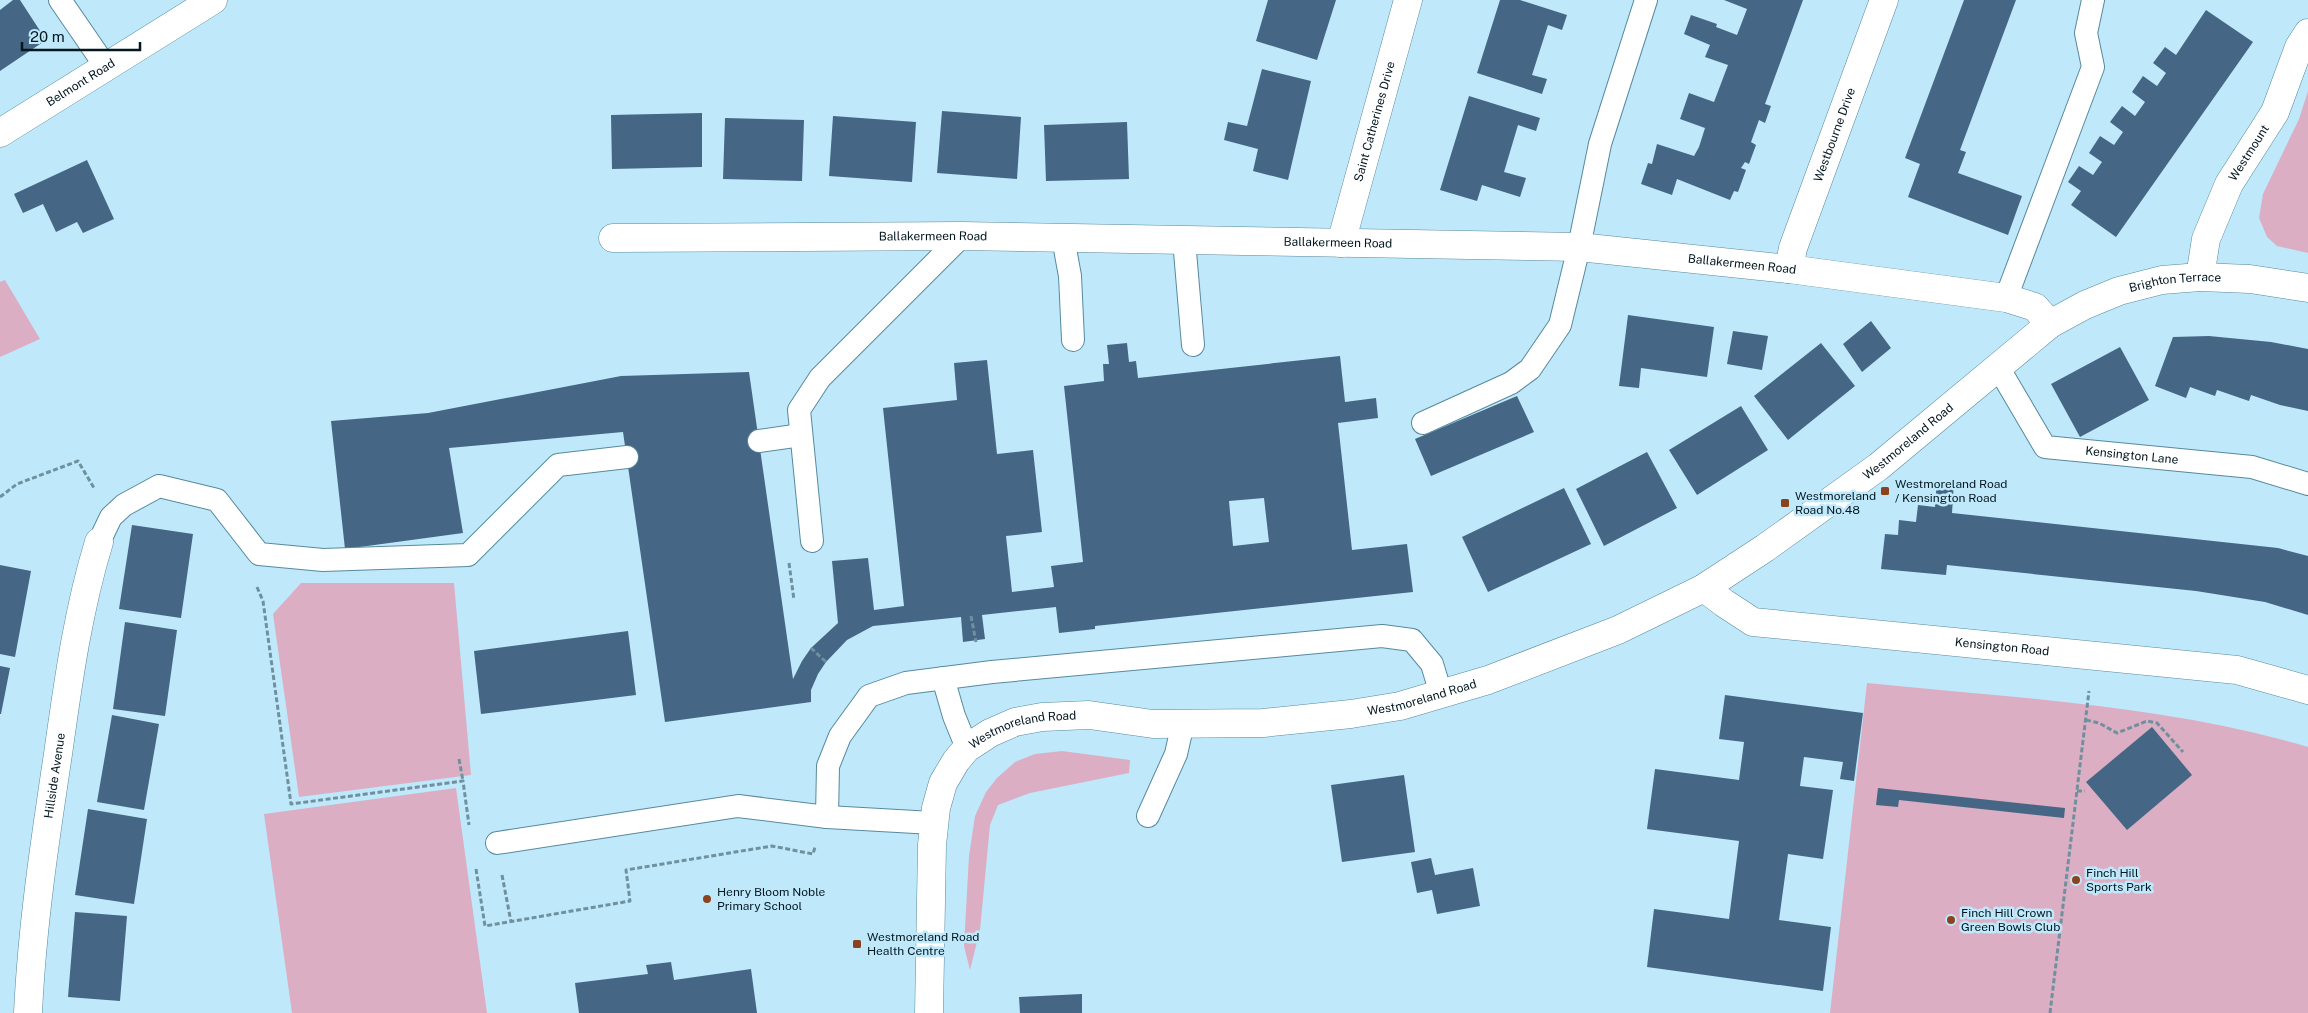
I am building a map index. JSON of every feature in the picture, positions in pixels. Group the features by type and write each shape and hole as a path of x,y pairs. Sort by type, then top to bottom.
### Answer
{"street":[{"name":"Belmont Road","path":"0,133 213,0"},
{"name":"Saint Catherines Drive","path":"1341,243 1408,0"},
{"name":"Westbourne Drive","path":"1789,269 1793,248 1884,0"},
{"name":"Westmount","path":"2200,277 2206,239 2229,184 2275,112 2300,47 2308,33"},
{"name":"Ballakermeen Road","path":"613,238 962,236 1579,247 1789,269 2006,298 2035,308 2050,324"},
{"name":"Brighton Terrace","path":"2050,324 2119,291 2162,280 2200,277 2250,280 2308,288"},
{"name":"Westmoreland Road","path":"929,1013 933,823 943,783 956,761 967,748 990,733 1015,722 1042,717 1089,715 1153,724 1263,723 1351,714 1400,706 1488,680 1618,630 1704,588 1765,548 1878,467 2050,324"},
{"name":"Hillside Avenue","path":"28,1013 30,957 40,870 64,714 90,572 99,542"},
{"name":"Kensington Road","path":"1704,588 1753,622 2237,670 2308,690"}],"lane":[{"path":"60,0 106,68"},
{"path":"1423,423 1511,383 1530,369 1560,325 1579,247 1600,144 1646,0"},
{"path":"2006,298 2093,67 2086,33 2093,0"},
{"path":"812,541 798,410 820,378 962,236"},
{"path":"1063,238 1070,276 1073,340"},
{"path":"1184,240 1193,345"},
{"name":"Kensington Lane","path":"1998,367 2045,447 2252,467 2308,484"},
{"path":"759,441 801,435"},
{"path":"99,542 111,517 124,505 159,486 216,500 259,554 323,560 468,555 558,465 627,457"},
{"path":"828,817 828,766 840,736 869,696 906,683 1382,636 1412,640 1432,664 1441,694"},
{"path":"943,678 954,716 967,748"},
{"path":"1148,816 1176,754 1183,723"},
{"path":"497,843 738,806 828,817 933,823"}],"path":[{"path":"0,497 17,484 78,461 111,517"},
{"path":"259,554 257,588 263,601 291,804 463,781"},
{"path":"788,555 794,600"},
{"path":"971,616 975,640 980,648"},
{"path":"811,648 826,662"},
{"path":"2050,1013 2093,656"},
{"path":"2086,720 2099,723 2117,733 2147,721 2158,723 2183,752"},
{"path":"459,759 470,830"},
{"path":"2077,791 2084,791"},
{"path":"476,868 485,926 630,901 626,870 772,846 813,854 816,841"},
{"path":"497,843 511,922"}],"shaded area":[{"path":"2308,91 2308,253 2277,246 2267,237 2259,218 2263,194 2299,119"},
{"path":"5,280 40,339 0,357 0,282"},
{"path":"301,583 454,583 471,775 299,797 273,614"},
{"name":"Finch Hill Sports Park","path":"1867,683 2145,712 2200,721 2308,747 2308,1013 1830,1013"},
{"path":"1062,751 1130,760 1129,773 1030,793 998,805 990,825 980,930 970,970 964,946 969,856 975,816 986,792 997,778 1015,762 1035,754"},
{"path":"456,788 487,1013 292,1013 264,814"}],"building":[{"path":"13,0 20,0 46,40 0,71 0,10"},
{"path":"1268,0 1336,0 1317,60 1256,41"},
{"path":"1500,0 1520,0 1567,15 1562,30 1548,25 1532,75 1547,79 1542,94 1477,73"},
{"path":"1724,0 1803,0 1765,104 1771,106 1765,123 1759,120 1751,142 1756,145 1749,164 1745,162 1741,168 1746,170 1738,192 1734,191 1730,200 1677,179 1672,195 1641,184 1648,163 1652,164 1657,144 1694,156 1699,147 1705,128 1680,119 1689,93 1714,102 1728,65 1705,57 1710,45 1684,34 1691,15 1717,24 1716,27 1737,35 1747,9"},
{"path":"1964,0 2016,0 1960,150 1966,152 1958,173 2022,196 2008,235 1908,197 1920,164 1905,158"},
{"path":"2206,10 2253,42 2116,237 2071,205 2081,191 2068,182 2079,166 2093,175 2102,162 2089,153 2100,136 2114,145 2123,132 2110,122 2122,106 2135,116 2145,102 2132,92 2143,76 2157,86 2166,73 2153,63 2165,47 2176,55"},
{"path":"1262,69 1311,81 1288,180 1253,171 1258,149 1224,140 1228,122 1247,126"},
{"path":"1469,96 1540,118 1536,131 1518,125 1504,172 1526,178 1520,197 1482,185 1477,201 1440,190"},
{"path":"942,111 1021,117 1017,179 937,173"},
{"path":"702,113 702,167 612,169 611,115"},
{"path":"833,116 916,122 912,182 829,176"},
{"path":"725,118 804,120 802,181 723,179"},
{"path":"1127,122 1129,179 1046,181 1044,125"},
{"path":"87,160 114,219 83,233 77,222 56,232 43,204 23,213 14,194"},
{"path":"1628,315 1714,327 1707,377 1641,368 1639,388 1619,386"},
{"path":"1871,321 1891,348 1862,372 1843,344"},
{"path":"1733,331 1768,336 1762,370 1727,364"},
{"path":"2209,336 2271,342 2308,349 2308,411 2280,405 2251,395 2249,401 2217,390 2215,396 2190,387 2186,398 2155,386 2173,337"},
{"path":"1127,343 1129,362 1136,361 1138,378 1340,356 1345,402 1376,398 1378,418 1338,423 1352,550 1407,544 1413,592 1095,626 1095,629 1059,633 1056,607 982,615 985,639 963,642 961,617 873,626 847,640 826,662 811,690 811,702 665,722 623,432 449,448 463,533 345,549 331,421 428,413 621,376 749,372 793,679 811,648 838,623 832,561 868,558 874,610 904,606 883,408 957,400 954,363 987,360 997,454 1033,450 1042,532 1006,536 1012,592 1054,587 1051,566 1083,562 1064,386 1104,381 1103,364 1109,364 1107,345","holes":["1264,498 1269,542 1233,546 1229,501"]},
{"path":"1821,343 1855,386 1788,440 1754,396"},
{"path":"2120,347 2149,400 2080,437 2051,384"},
{"path":"1517,396 1534,432 1431,476 1415,439"},
{"path":"1741,406 1768,450 1697,495 1669,450"},
{"path":"1647,452 1677,508 1604,546 1576,489"},
{"path":"1937,480 1954,482 1952,513 2278,548 2308,556 2308,615 2265,602 2196,591 1947,565 1946,575 1881,569 1885,534 1898,535 1899,520 1916,522 1918,505 1935,507"},
{"path":"1564,488 1591,544 1488,592 1462,537"},
{"path":"132,525 193,534 181,618 119,609"},
{"path":"0,565 31,571 15,657 0,654"},
{"path":"125,622 177,630 165,716 113,709"},
{"path":"628,631 636,695 481,714 474,651"},
{"path":"0,666 10,668 1,714 0,714"},
{"path":"1725,695 1863,713 1854,781 1840,779 1843,762 1804,757 1800,786 1833,790 1823,859 1788,854 1779,920 1831,927 1823,991 1647,967 1654,909 1729,919 1739,841 1647,829 1655,769 1739,780 1744,742 1719,739"},
{"path":"112,715 159,724 144,810 97,802"},
{"path":"2152,727 2192,775 2127,830 2086,782"},
{"path":"1404,775 1415,852 1342,862 1331,785"},
{"path":"1878,788 2065,808 2064,818 1899,800 1898,807 1876,805"},
{"path":"88,809 147,819 134,904 75,895"},
{"path":"1431,858 1435,875 1473,868 1480,906 1437,914 1432,890 1417,893 1411,862"},
{"path":"75,912 127,916 120,1001 68,997"},
{"path":"671,962 674,980 751,969 757,1013 579,1013 575,983 648,974 646,965"},
{"path":"1082,994 1082,1013 1020,1013 1019,997"}],"place":[{"name":"Westmoreland Road / Kensington Road","path":"1885,491"},
{"name":"Westmoreland Road No.48","path":"1785,503"},
{"name":"Finch Hill Sports Park","path":"2076,880"},
{"name":"Henry Bloom Noble Primary School","path":"707,899"},
{"name":"Finch Hill Crown Green Bowls Club","path":"1951,920"},
{"name":"Westmoreland Road Health Centre","path":"857,944"}]}
